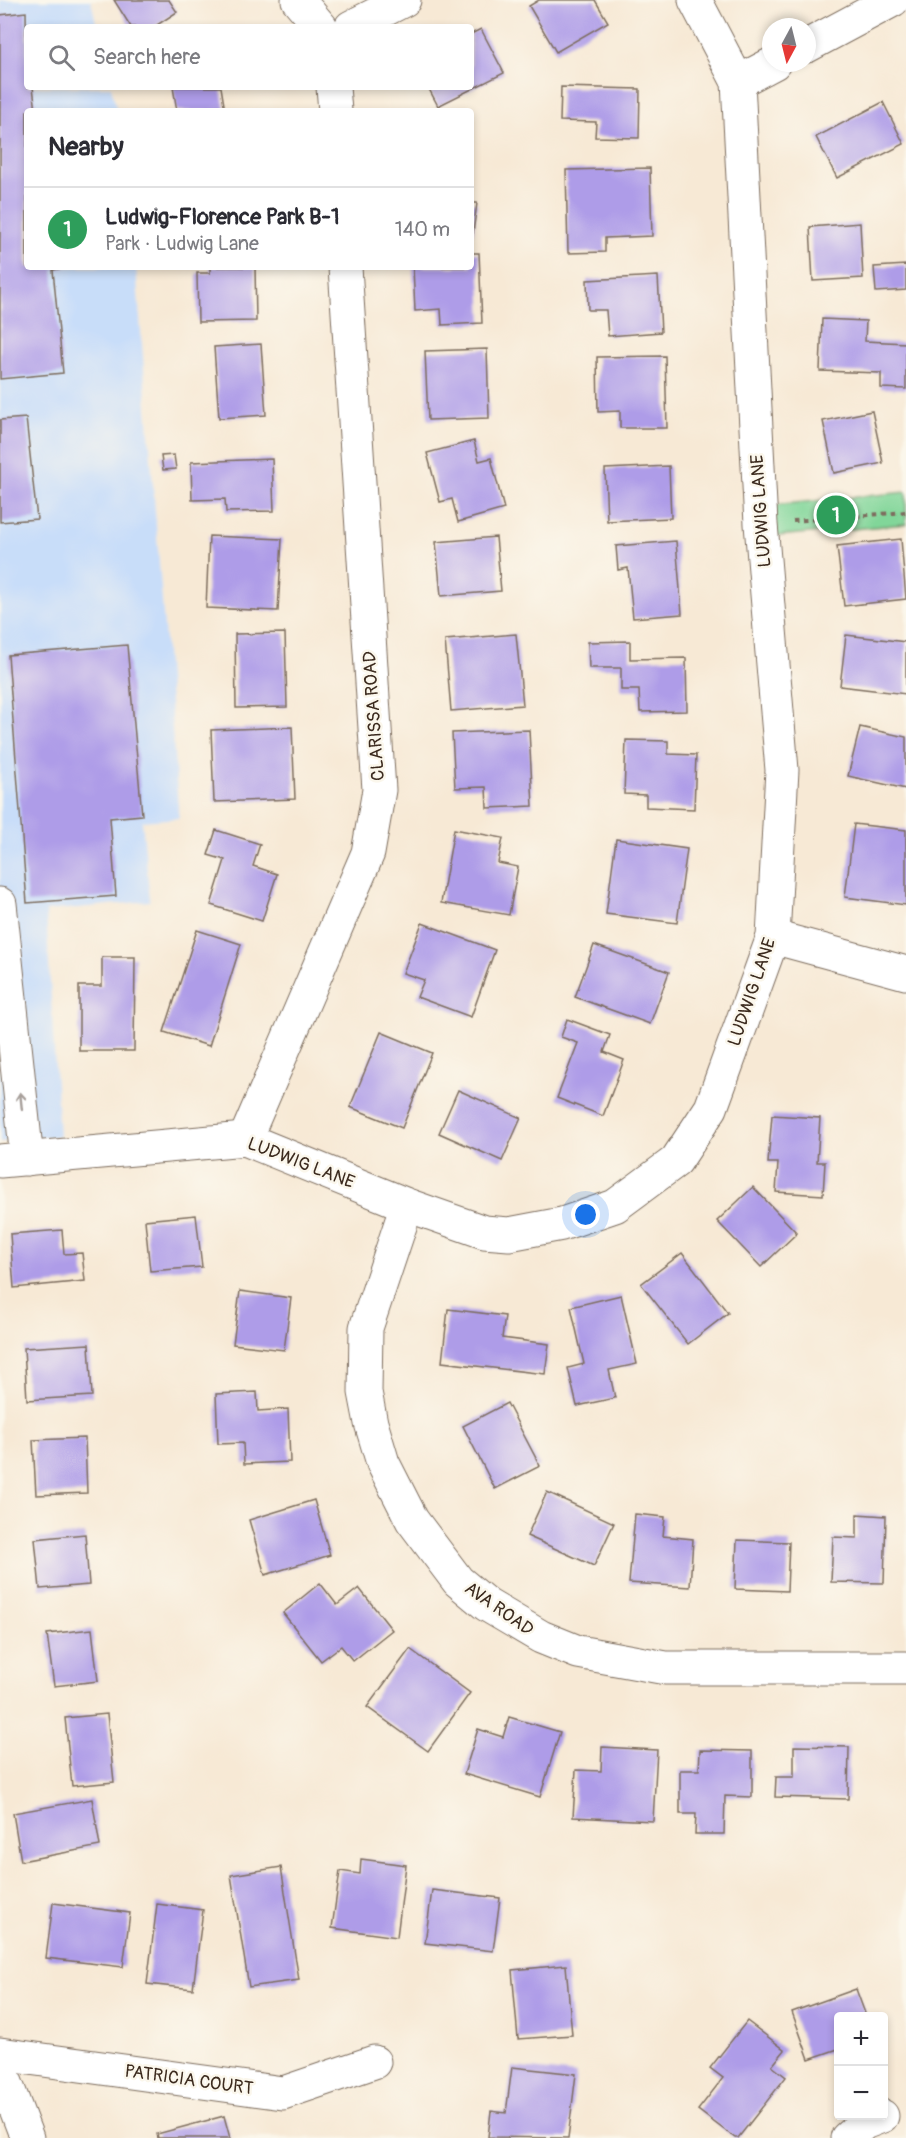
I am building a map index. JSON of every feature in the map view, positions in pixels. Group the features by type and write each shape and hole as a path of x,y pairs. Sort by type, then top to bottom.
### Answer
{"street":[{"path":"298,0 318,24"},
{"path":"357,24 404,0"},
{"name":"LUDWIG LANE","path":"13,1160 245,1139 407,1205 484,1232 509,1234 562,1224 615,1206 676,1161 711,1108 773,937 782,770 761,524 738,82 695,0"},
{"path":"816,41 893,0"},
{"path":"738,82 762,69"},
{"path":"333,90 335,108"},
{"name":"CLARISSA ROAD","path":"245,1139 368,853 379,790 345,270"},
{"path":"0,904 13,1160"},
{"path":"773,937 906,973"},
{"name":"AVA ROAD","path":"407,1205 366,1328 365,1392 383,1463 411,1520 458,1581 487,1605 532,1632 578,1652 666,1668 906,1668"},
{"name":"PATRICIA COURT","path":"0,2054 283,2093 374,2062"},
{"path":"0,2067 27,2138"},
{"path":"888,2113 906,2109"},
{"path":"847,2138 864,2122 869,2120"}],"path":[{"path":"761,524 906,512"}],"shaded area":[{"path":"0,0 91,0 96,24 24,24 24,90 112,90 116,108 24,108 24,270 136,270 179,818 142,821 150,901 46,911 59,1136 0,1142"}],"green space":[{"path":"906,492 906,524 767,537 765,506"}],"building":[{"path":"114,0 169,0 177,12 159,24 129,24"},
{"path":"539,0 595,0 608,22 556,52 529,6"},
{"path":"26,12 24,90 33,90 36,108 24,108 24,270 53,270 63,373 0,379 0,15"},
{"path":"481,29 504,73 474,88 474,32"},
{"path":"561,87 640,89 639,138 595,137 596,122 560,121"},
{"path":"174,90 222,90 224,108 176,108"},
{"path":"430,90 470,90 438,106"},
{"path":"883,102 904,144 837,178 816,137"},
{"path":"650,168 652,236 605,238 605,252 568,253 566,170"},
{"path":"474,203 477,203 474,226"},
{"path":"860,223 863,278 813,281 810,227"},
{"path":"474,253 479,253 482,323 442,325 441,309 415,311 413,270 474,270"},
{"path":"906,265 906,290 876,292 874,267"},
{"path":"210,270 255,270 256,321 198,322 197,273 210,273"},
{"path":"658,276 661,332 608,336 606,310 588,310 587,280"},
{"path":"822,319 866,321 865,341 906,343 906,389 881,388 881,373 820,371"},
{"path":"261,344 266,415 219,418 214,347"},
{"path":"487,349 489,418 428,420 425,351"},
{"path":"665,356 667,428 620,428 620,411 598,412 597,357"},
{"path":"872,411 883,463 834,473 823,421"},
{"path":"26,418 37,519 0,522 0,420"},
{"path":"474,441 479,461 491,458 504,509 458,522 452,499 440,502 427,453"},
{"path":"174,455 176,469 163,470 161,456"},
{"path":"272,459 274,511 226,512 225,499 192,500 191,462"},
{"path":"669,466 671,518 607,521 605,469"},
{"path":"209,536 282,539 278,611 206,608"},
{"path":"496,537 501,591 441,596 436,542"},
{"path":"901,539 906,599 844,606 837,546"},
{"path":"676,541 682,614 633,618 628,568 618,570 616,546"},
{"path":"285,633 287,707 236,708 235,634"},
{"path":"516,634 523,705 451,711 445,640"},
{"path":"846,635 906,642 906,694 840,686"},
{"path":"630,641 630,659 686,658 687,711 640,712 639,690 621,690 621,668 589,668 588,642"},
{"path":"127,645 142,815 110,818 116,896 27,903 8,655"},
{"path":"292,727 295,799 214,802 211,730"},
{"path":"860,727 906,737 906,789 848,776"},
{"path":"529,730 533,806 487,808 486,787 455,788 452,733"},
{"path":"626,740 668,741 668,754 696,755 694,809 646,807 646,795 624,794"},
{"path":"854,824 906,830 906,905 845,897"},
{"path":"454,829 503,838 498,863 518,867 509,915 441,903"},
{"path":"216,830 260,844 253,866 277,874 262,921 211,905 225,860 208,855"},
{"path":"616,839 687,849 677,923 606,914"},
{"path":"422,923 495,950 471,1017 417,997 424,980 403,973"},
{"path":"197,930 241,944 209,1046 164,1032"},
{"path":"594,945 669,972 650,1024 575,997"},
{"path":"102,957 135,957 134,1051 79,1051 79,986 102,986"},
{"path":"567,1019 610,1035 604,1052 624,1060 603,1116 557,1098 578,1043 561,1037"},
{"path":"381,1032 432,1053 402,1128 350,1107"},
{"path":"458,1090 521,1118 502,1161 439,1133"},
{"path":"772,1115 820,1118 817,1162 825,1162 823,1195 776,1192 778,1163 768,1163"},
{"path":"753,1187 797,1233 761,1267 717,1221"},
{"path":"196,1215 202,1267 150,1271 145,1220"},
{"path":"62,1230 64,1254 82,1253 85,1281 14,1288 10,1234"},
{"path":"682,1253 728,1313 688,1344 641,1284"},
{"path":"240,1291 291,1298 284,1350 233,1344"},
{"path":"621,1295 637,1364 609,1370 615,1398 577,1406 568,1368 584,1364 571,1307"},
{"path":"448,1309 505,1316 502,1338 549,1344 545,1374 442,1362"},
{"path":"89,1344 92,1396 27,1400 24,1348"},
{"path":"257,1392 258,1411 288,1409 290,1462 244,1464 243,1443 218,1444 216,1394"},
{"path":"507,1403 540,1466 495,1489 463,1426"},
{"path":"85,1438 87,1493 36,1495 33,1440"},
{"path":"547,1492 614,1523 594,1566 527,1536"},
{"path":"314,1500 330,1555 265,1575 249,1520"},
{"path":"635,1514 665,1517 663,1536 693,1539 690,1587 629,1583"},
{"path":"857,1514 886,1516 884,1583 831,1582 833,1537 857,1538"},
{"path":"85,1534 89,1585 40,1589 35,1539"},
{"path":"737,1540 789,1542 787,1591 735,1589"},
{"path":"320,1583 337,1605 359,1588 392,1630 353,1661 341,1646 321,1661 283,1613"},
{"path":"92,1629 98,1681 54,1686 47,1634"},
{"path":"410,1649 470,1693 428,1751 367,1707"},
{"path":"107,1714 114,1782 72,1786 65,1718"},
{"path":"509,1717 560,1732 540,1797 464,1774 478,1729 503,1737"},
{"path":"794,1746 849,1747 848,1799 775,1797 776,1777 794,1777"},
{"path":"602,1747 657,1750 653,1821 573,1817 576,1770 601,1771"},
{"path":"700,1750 752,1751 752,1797 725,1796 724,1834 695,1834 696,1814 680,1814 680,1770 699,1770"},
{"path":"92,1799 100,1846 21,1861 13,1813"},
{"path":"361,1859 406,1865 397,1937 332,1928 340,1871 360,1874"},
{"path":"281,1867 299,1980 249,1987 231,1875"},
{"path":"432,1890 500,1898 493,1951 425,1943"},
{"path":"53,1903 130,1913 123,1967 46,1958"},
{"path":"157,1904 203,1910 193,1989 147,1984"},
{"path":"566,1965 572,2035 518,2039 512,1970"},
{"path":"856,1989 865,2012 834,2012 834,2050 809,2059 792,2012"},
{"path":"747,2021 785,2050 772,2066 786,2077 738,2138 735,2138 698,2110 723,2078 710,2068"},
{"path":"512,2067 576,2074 568,2138 488,2137 491,2111 506,2113"},
{"path":"224,2116 230,2138 158,2138 157,2134"}],"place":[{"name":"Ludwig-Florence Park B-1","path":"836,515"}]}
